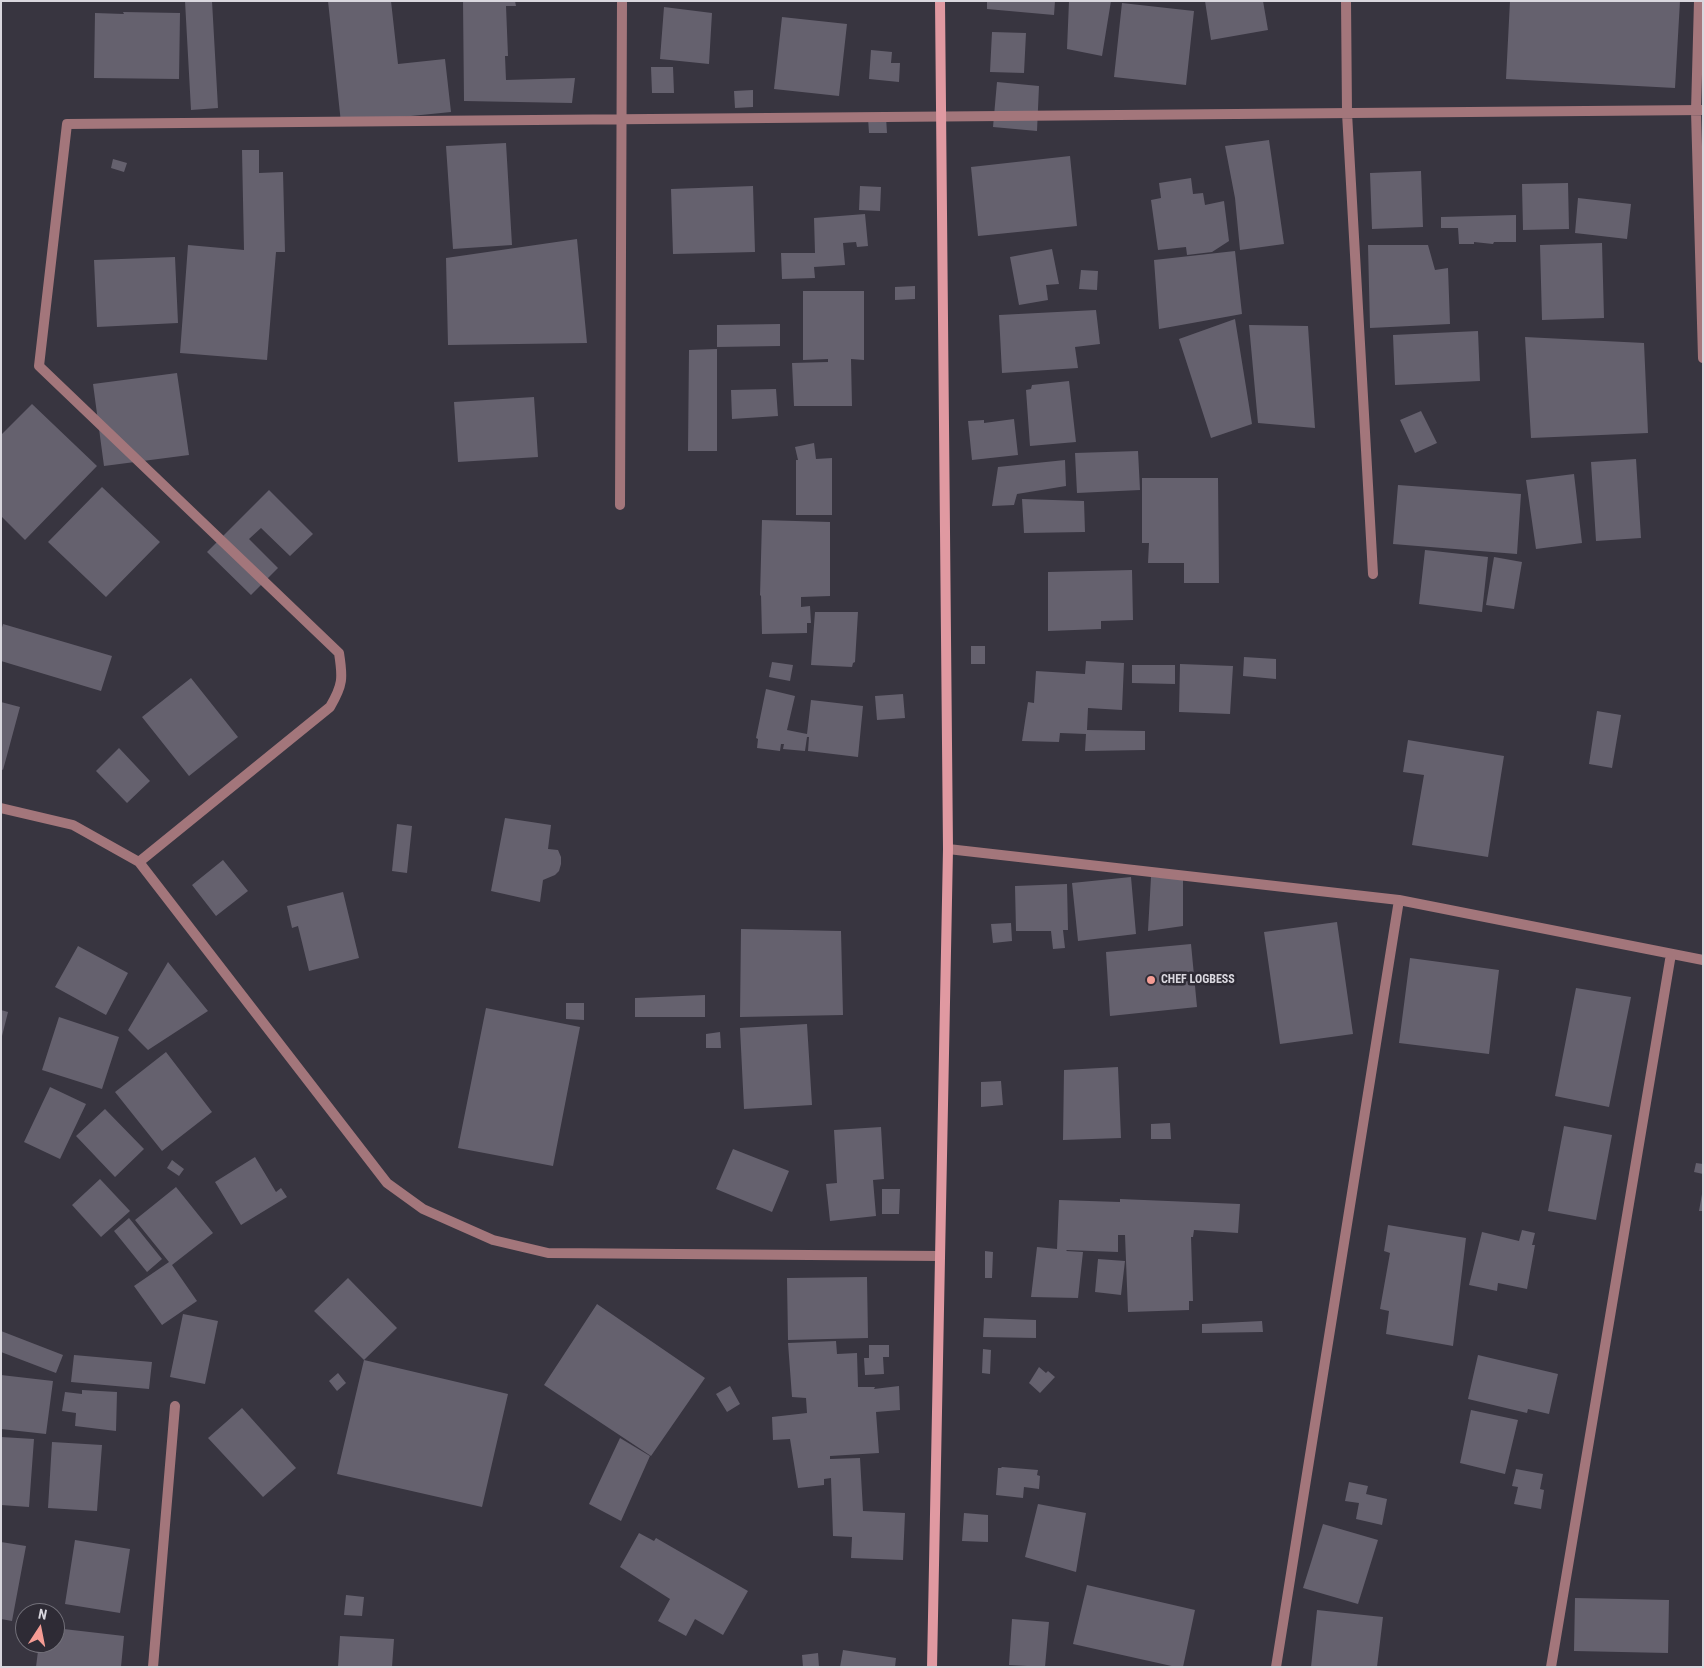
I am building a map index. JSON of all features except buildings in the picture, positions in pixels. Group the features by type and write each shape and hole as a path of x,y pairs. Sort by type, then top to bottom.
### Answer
{"main road":[{"path":"932,1667 948,849 940,1"}],"street":[{"path":"620,505 622,1"},
{"path":"1346,1 1346,113 1374,574"},
{"path":"1699,1 1703,358"},
{"path":"139,862 330,707 340,690 342,670 339,653 39,366 67,124 1699,110"},
{"path":"1,808 73,825 139,862 387,1183 423,1209 493,1240 548,1253 940,1256"},
{"path":"948,849 1399,900 1703,960"},
{"path":"1276,1667 1399,900"},
{"path":"1550,1667 1671,954"},
{"path":"153,1667 175,1406"}],"place":[{"name":"CHEF LOGBESS","path":"1151,980"}]}
